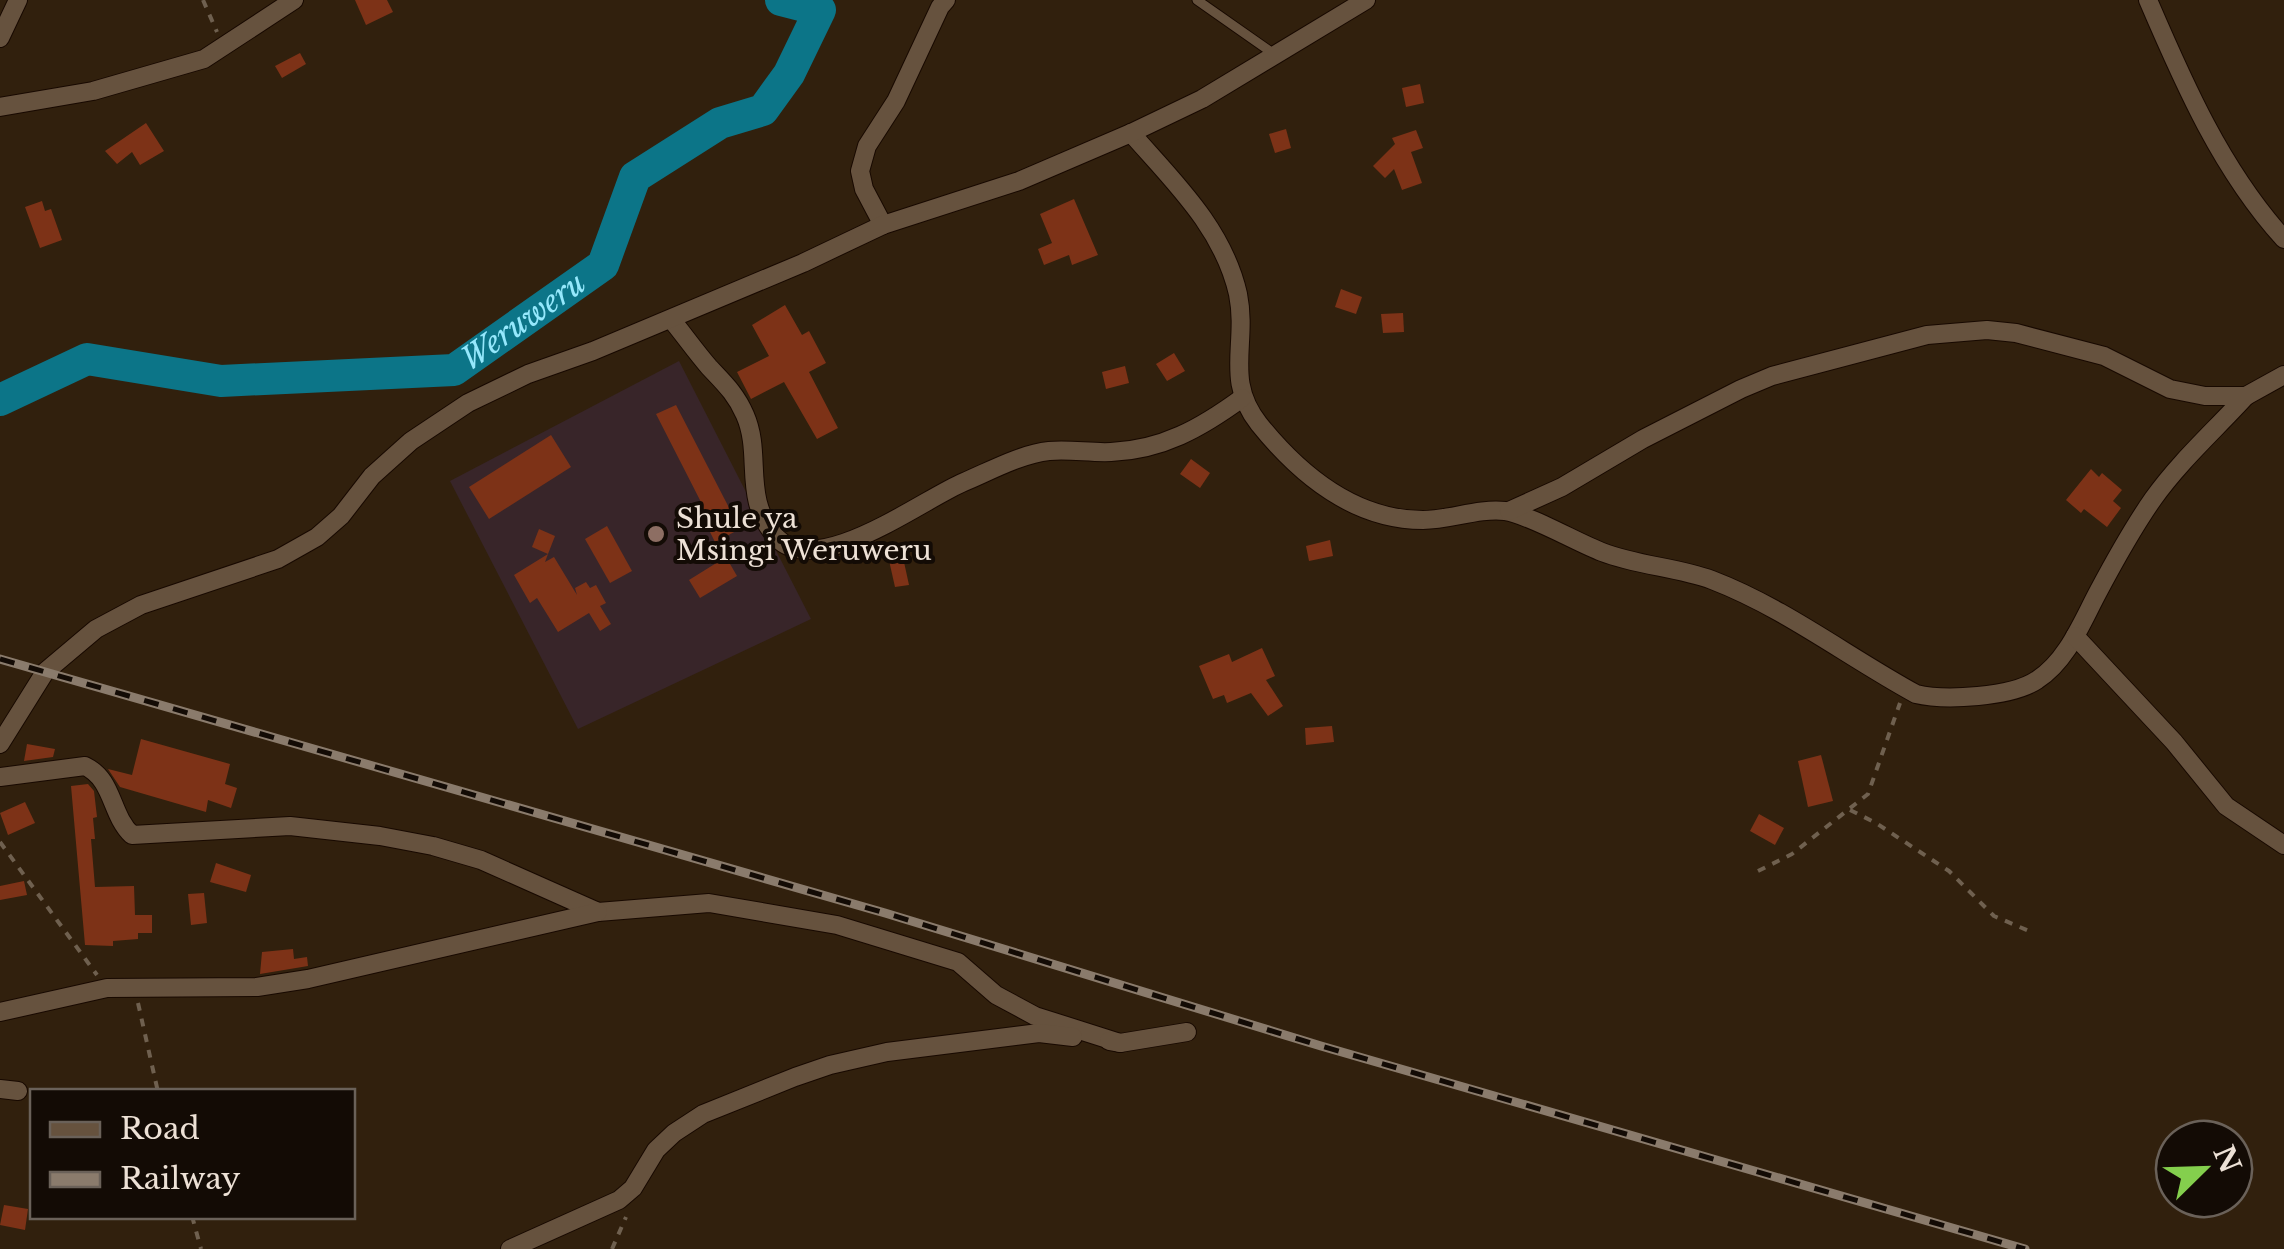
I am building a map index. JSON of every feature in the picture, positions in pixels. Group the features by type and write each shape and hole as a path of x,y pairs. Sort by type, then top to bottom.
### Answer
{"street":[{"path":"0,38 18,0"},
{"path":"0,107 94,91 204,59 294,0"},
{"path":"882,225 860,170 867,146 896,101 946,0"},
{"path":"0,744 45,672 96,629 141,606 278,559 317,538 341,516 372,476 411,441 468,403 528,374 671,319 882,225 1018,181 1131,133 1202,99 1366,0"},
{"path":"2148,0 2208,128 2247,196 2284,238"},
{"path":"1131,133 1202,215 1220,244 1238,294 1242,398 1259,424 1307,475 1334,496 1380,513 1422,520 1509,511 1562,487 1741,388 1926,335 1987,330 2016,333 2104,356 2170,389 2205,396 2246,396"},
{"path":"671,319 709,367 732,388 747,418 753,447 752,485 762,514 778,538 804,550 848,544 934,494 1047,451 1111,452 1154,447 1191,432 1242,398"},
{"path":"1509,511 1604,553 1709,578 1759,601 1916,694 1938,699 1976,697 2036,682 2059,659 2173,472 2246,396 2284,375"},
{"path":"2075,636 2174,742 2226,806 2284,845"},
{"path":"0,777 85,766 103,779 124,827 132,835 290,826 380,836 481,860 598,912"},
{"path":"0,1012 107,988 257,987 322,976 598,912 709,903 838,925 958,962 996,995 1035,1016 1120,1043"},
{"path":"510,1249 594,1213 634,1188 656,1150 674,1132 703,1114 830,1064 888,1052 1040,1033 1120,1043 1187,1032"}],"lane":[{"path":"1197,0 1276,56"}],"path":[{"path":"203,0 224,49"},
{"path":"1758,871 1792,854 1868,794 1878,774 1896,708 1903,698 1916,694"},
{"path":"1850,810 1949,871 1994,916 2029,931"},
{"path":"0,842 107,988"},
{"path":"135,989 157,1089"},
{"path":"612,1249 630,1208 634,1188"},
{"path":"193,1219 201,1249"}],"shaded area":[{"path":"679,361 811,619 578,729 450,481"}],"building":[{"path":"355,0 387,0 393,12 366,25"},
{"path":"300,53 306,64 282,78 275,66"},
{"path":"1420,84 1424,103 1406,107 1402,88"},
{"path":"146,123 164,151 140,165 132,152 117,164 105,151"},
{"path":"1286,129 1291,148 1275,153 1269,134"},
{"path":"1416,130 1423,148 1411,152 1422,183 1402,190 1394,169 1385,178 1373,166 1395,144 1392,138"},
{"path":"1074,199 1098,255 1072,265 1069,255 1044,265 1038,249 1052,243 1040,214"},
{"path":"42,201 45,211 51,209 62,240 40,248 25,207"},
{"path":"1341,289 1362,297 1356,314 1335,307"},
{"path":"785,305 802,335 809,331 826,363 809,372 838,428 817,439 784,382 751,399 737,372 769,356 752,325"},
{"path":"1403,313 1404,332 1383,333 1381,314"},
{"path":"1174,353 1185,371 1167,381 1156,364"},
{"path":"1125,366 1129,383 1106,389 1102,372"},
{"path":"676,405 740,529 715,542 698,508 703,506 656,414"},
{"path":"551,435 571,467 489,519 469,487"},
{"path":"1191,459 1210,473 1200,488 1180,474"},
{"path":"2091,469 2122,490 2113,501 2121,508 2107,527 2066,500"},
{"path":"607,526 632,571 610,583 585,539"},
{"path":"539,529 555,536 548,554 532,547"},
{"path":"1330,540 1333,556 1309,561 1306,546"},
{"path":"902,553 909,585 895,587 888,556"},
{"path":"548,554 545,562 554,557 577,595 575,588 586,582 590,588 596,585 606,603 600,606 611,624 600,631 589,613 558,632 537,598 530,603 514,575"},
{"path":"726,557 737,576 700,598 689,580"},
{"path":"1262,648 1275,676 1266,680 1283,706 1268,716 1251,693 1227,703 1224,695 1213,699 1199,666 1229,654 1232,662"},
{"path":"1332,726 1334,742 1306,745 1305,728"},
{"path":"141,739 230,764 225,784 237,788 231,808 208,800 206,812 120,787 108,769 132,775"},
{"path":"27,744 55,749 53,757 24,761"},
{"path":"1821,755 1833,801 1808,807 1798,761"},
{"path":"88,784 94,791 97,817 93,818 95,839 91,839 95,887 134,886 135,915 152,915 152,933 138,933 138,939 113,941 113,946 85,945 71,786"},
{"path":"25,802 35,823 8,835 0,813"},
{"path":"1759,814 1784,828 1775,845 1750,831"},
{"path":"216,863 251,875 246,892 210,882"},
{"path":"24,881 27,895 0,900 0,886"},
{"path":"204,893 207,923 191,925 188,894"},
{"path":"293,949 294,959 307,957 308,966 260,974 262,952"},
{"path":"4,1205 28,1209 25,1230 0,1225"}],"waterway":[{"name":"Weruweru","path":"0,400 87,359 221,381 454,370 603,265 635,177 720,123 763,110 789,74 820,10 781,0"}],"railway":[{"path":"0,659 885,913 1321,1046 2025,1249"}],"place":[{"name":"Shule ya Msingi Weruweru","path":"656,534"}]}
